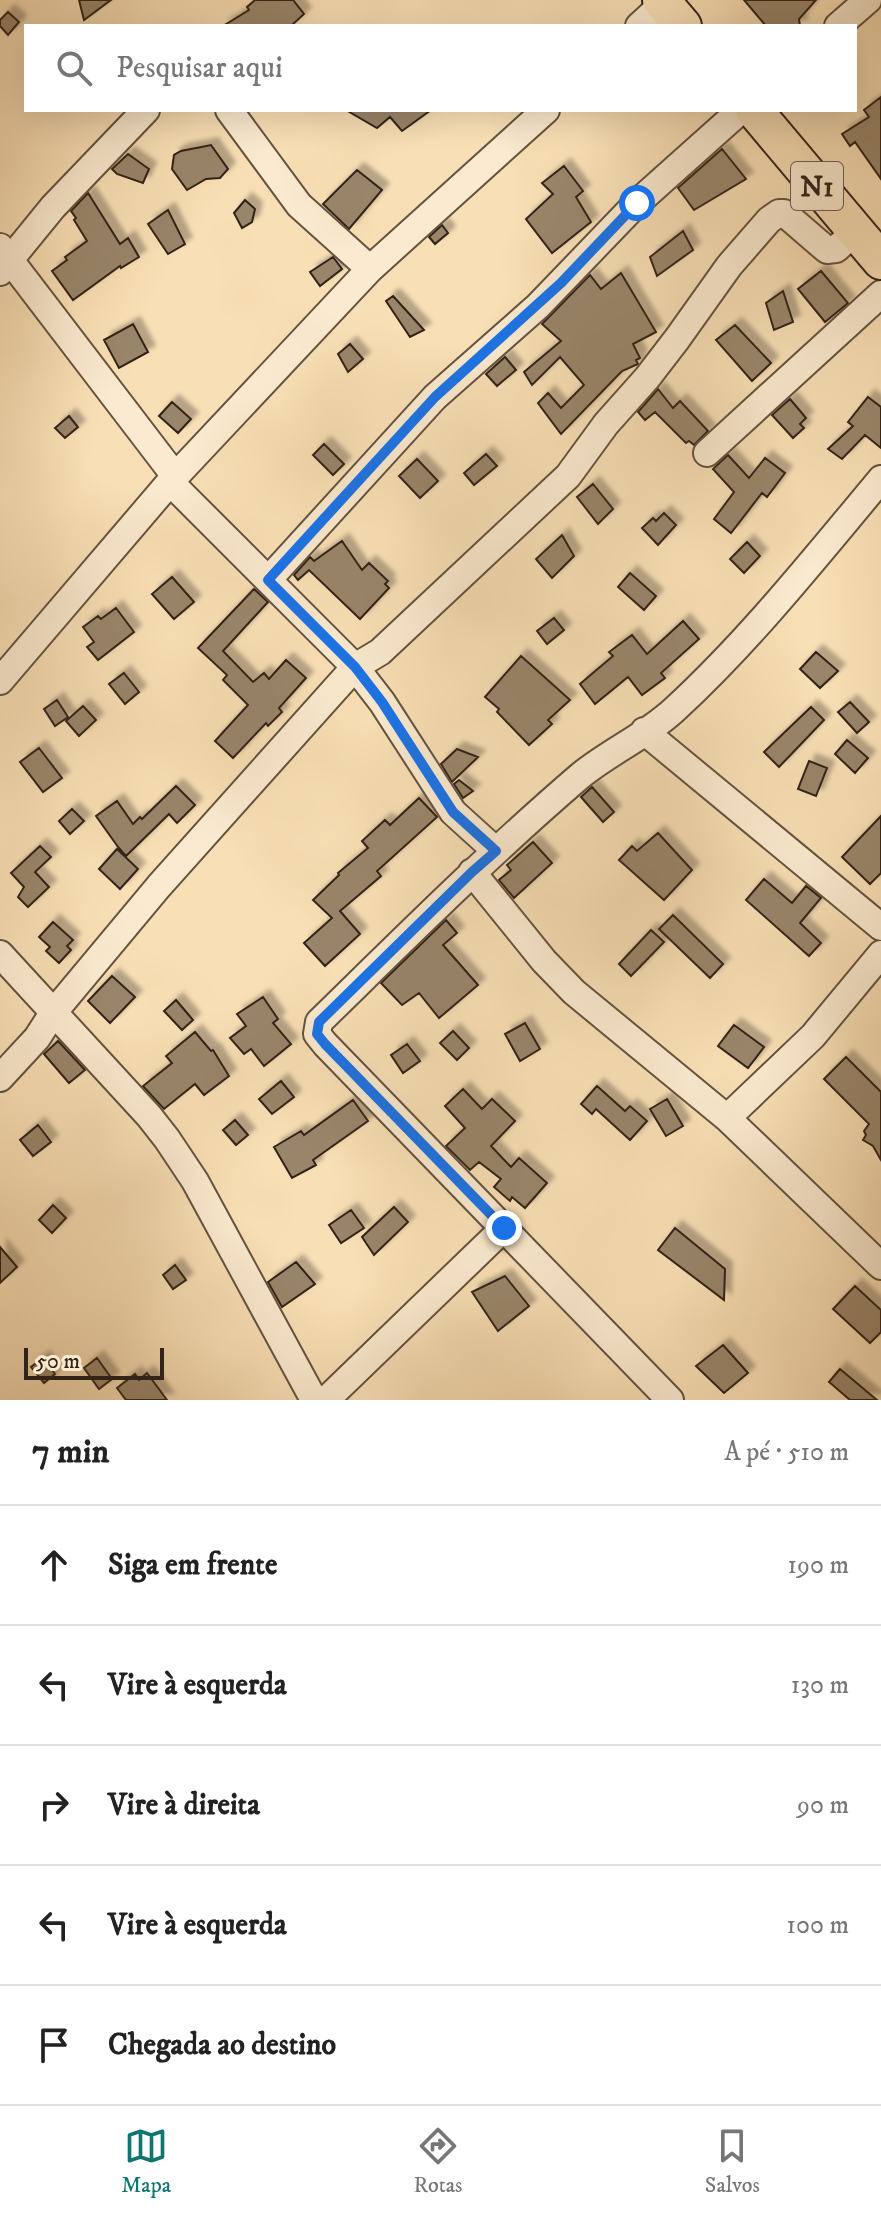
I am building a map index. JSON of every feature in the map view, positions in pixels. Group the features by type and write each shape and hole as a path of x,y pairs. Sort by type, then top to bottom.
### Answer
{"highway":[{"name":"N1","path":"756,112 881,261"}],"street":[{"path":"840,24 868,0"},
{"path":"144,112 4,259 172,479 355,667 382,702 453,812 496,851"},
{"path":"230,112 299,205 370,269"},
{"path":"0,681 172,479 370,269 544,112"},
{"path":"268,580 435,397 561,283 637,203 739,112"},
{"path":"0,1078 37,1038 53,1013 159,886 355,667 380,652 568,476 606,424 677,339 729,266 769,220 784,213 827,250 836,249 855,232"},
{"path":"707,453 881,294"},
{"path":"670,1400 325,1044 317,1034 319,1022 472,872 605,756 671,713 730,656 881,479"},
{"path":"644,731 881,927"},
{"path":"472,872 544,961 574,992 727,1118 881,1266"},
{"path":"0,954 167,1139 195,1181 314,1400"},
{"path":"727,1118 813,1036 881,954"},
{"path":"326,1400 504,1228"}],"building":[{"path":"79,0 111,0 84,20"},
{"path":"255,0 293,0 304,14 293,24 226,24 249,10 247,7"},
{"path":"744,0 816,0 799,19 800,24 764,24"},
{"path":"8,12 19,22 8,35 0,26 0,20"},
{"path":"881,97 881,179 855,142 850,146 842,134 869,117 864,110"},
{"path":"349,112 428,112 402,131 390,117 377,128"},
{"path":"211,145 228,169 220,178 206,179 187,190 172,169 174,155"},
{"path":"722,149 746,179 694,210 678,188"},
{"path":"128,154 149,169 143,183 117,174 112,169"},
{"path":"564,166 583,191 576,197 591,222 552,253 526,219 553,194 542,183"},
{"path":"357,170 382,190 349,229 323,204"},
{"path":"88,193 120,244 128,238 139,257 120,266 73,300 52,271 87,241 71,211"},
{"path":"245,200 255,209 252,222 242,228 234,213"},
{"path":"168,210 185,244 168,254 148,224"},
{"path":"442,225 448,233 435,244 429,237"},
{"path":"683,231 693,250 657,276 650,257"},
{"path":"333,257 342,269 320,286 310,272"},
{"path":"821,271 848,303 825,322 798,289"},
{"path":"621,273 656,332 633,344 640,358 636,360 638,364 622,371 561,434 538,403 548,393 561,408 584,385 560,357 532,385 524,372 561,341 542,324 590,275 601,289"},
{"path":"783,291 793,322 774,330 766,303"},
{"path":"393,296 424,330 410,337 386,301"},
{"path":"133,324 148,352 119,368 104,340"},
{"path":"735,325 771,363 752,381 716,340"},
{"path":"350,344 363,359 348,372 338,354"},
{"path":"505,357 516,370 497,386 486,374"},
{"path":"658,389 673,408 680,401 708,431 694,445 689,441 686,443 655,412 645,420 638,412"},
{"path":"868,397 881,407 881,448 865,435 842,459 828,449 853,426 848,422"},
{"path":"790,399 806,418 800,424 804,428 793,438 772,415"},
{"path":"172,402 191,419 178,433 159,416"},
{"path":"69,416 78,427 65,438 55,428"},
{"path":"324,444 344,464 333,475 313,455"},
{"path":"486,454 497,466 474,485 464,473"},
{"path":"728,455 749,478 765,458 785,473 767,497 762,493 731,533 714,519 734,492 713,469"},
{"path":"417,459 438,481 420,498 399,476"},
{"path":"593,484 613,509 598,524 577,497"},
{"path":"664,513 676,525 658,545 642,528"},
{"path":"562,535 574,556 552,578 536,559"},
{"path":"342,541 362,570 369,563 388,581 385,584 389,588 360,619 309,570 298,580 294,575 310,557 314,561"},
{"path":"747,542 760,556 744,573 730,559"},
{"path":"630,573 656,596 644,610 618,587"},
{"path":"172,577 194,602 174,619 152,594"},
{"path":"254,589 268,602 223,651 253,682 264,673 269,679 286,660 306,678 279,708 282,712 268,726 266,723 233,758 215,741 248,705 223,680 227,675 198,648"},
{"path":"116,608 134,632 98,660 87,647 94,642 83,627"},
{"path":"554,618 564,630 547,644 537,631"},
{"path":"683,621 699,639 661,673 665,678 642,695 628,677 595,704 580,684 613,656 609,652 632,635 647,654"},
{"path":"816,652 838,671 820,688 800,669"},
{"path":"521,656 570,700 548,720 552,724 529,745 485,697"},
{"path":"124,673 139,692 125,704 109,684"},
{"path":"57,700 68,717 55,726 44,709"},
{"path":"850,702 869,722 857,733 838,712"},
{"path":"83,706 96,720 79,736 66,721"},
{"path":"811,707 824,720 779,767 764,752"},
{"path":"847,740 868,758 855,773 835,754"},
{"path":"39,748 62,778 43,792 20,762"},
{"path":"457,749 478,757 452,782 441,764"},
{"path":"809,761 827,768 816,796 798,789"},
{"path":"459,780 473,791 463,798 454,784"},
{"path":"176,786 195,805 177,823 169,814 126,856 96,816 117,801 133,824"},
{"path":"592,787 614,812 603,822 581,797"},
{"path":"419,798 437,817 377,871 381,876 340,911 360,934 325,966 304,943 332,918 313,900 338,873 368,848 362,841 385,820 390,825"},
{"path":"72,809 84,821 70,834 59,821"},
{"path":"881,816 881,873 870,884 842,857"},
{"path":"658,833 692,870 664,900 619,860 632,846 637,851"},
{"path":"533,842 552,863 514,898 499,880 511,870 507,865"},
{"path":"40,846 51,857 35,872 49,887 28,907 18,897 24,887 11,873"},
{"path":"117,849 138,869 120,889 99,869"},
{"path":"764,879 792,903 806,886 821,898 800,923 821,943 809,956 746,900"},
{"path":"673,915 723,964 710,978 659,929"},
{"path":"446,920 457,933 443,945 478,985 439,1018 419,993 402,1005 381,983"},
{"path":"53,922 73,940 67,946 71,950 59,963 46,951 50,947 39,937"},
{"path":"651,930 664,942 631,976 619,964"},
{"path":"112,976 135,997 110,1023 88,1001"},
{"path":"263,997 278,1019 273,1023 291,1044 264,1066 251,1049 244,1054 230,1038 246,1026 237,1014"},
{"path":"176,1000 193,1020 182,1030 164,1011"},
{"path":"525,1023 540,1049 520,1061 505,1034"},
{"path":"734,1025 764,1047 748,1068 718,1046"},
{"path":"453,1031 469,1048 457,1060 440,1043"},
{"path":"195,1032 213,1050 229,1076 204,1095 195,1084 164,1109 143,1086 172,1063 166,1056"},
{"path":"58,1041 85,1070 69,1083 44,1054"},
{"path":"407,1044 420,1061 403,1073 391,1055"},
{"path":"846,1057 881,1092 881,1160 873,1146 863,1140 869,1124 824,1079"},
{"path":"281,1081 294,1097 272,1114 259,1099"},
{"path":"597,1086 625,1111 630,1106 647,1121 630,1140 596,1109 592,1114 581,1104"},
{"path":"463,1089 482,1109 492,1099 515,1121 491,1146 511,1167 519,1158 547,1183 525,1208 512,1197 510,1201 494,1187 501,1179 479,1162 470,1170 446,1146 465,1128 445,1106"},
{"path":"667,1099 683,1126 666,1136 650,1109"},
{"path":"353,1100 368,1121 313,1160 316,1165 292,1178 274,1147 301,1131 304,1135"},
{"path":"235,1120 248,1135 236,1145 223,1130"},
{"path":"38,1125 51,1142 33,1156 20,1140"},
{"path":"53,1205 66,1218 52,1233 39,1220"},
{"path":"394,1207 408,1222 374,1255 362,1237"},
{"path":"351,1210 364,1228 341,1243 329,1225"},
{"path":"675,1228 725,1269 724,1300 658,1250"},
{"path":"0,1247 17,1267 0,1283"},
{"path":"296,1262 315,1284 282,1307 268,1282"},
{"path":"175,1265 186,1280 173,1289 163,1275"},
{"path":"505,1276 529,1306 498,1331 472,1292"},
{"path":"855,1286 881,1310 881,1332 870,1343 833,1309"},
{"path":"723,1345 748,1373 724,1393 696,1366"},
{"path":"43,1358 55,1374 44,1383 31,1367"},
{"path":"97,1358 112,1379 99,1389 84,1368"},
{"path":"840,1369 877,1400 850,1400 829,1382"},
{"path":"147,1373 167,1400 126,1400 117,1388 135,1374 139,1380"}],"route":[{"path":"504,1228 317,1034 319,1022 496,851 453,812 382,702 355,667 268,580 435,397 538,306 637,203"}]}
